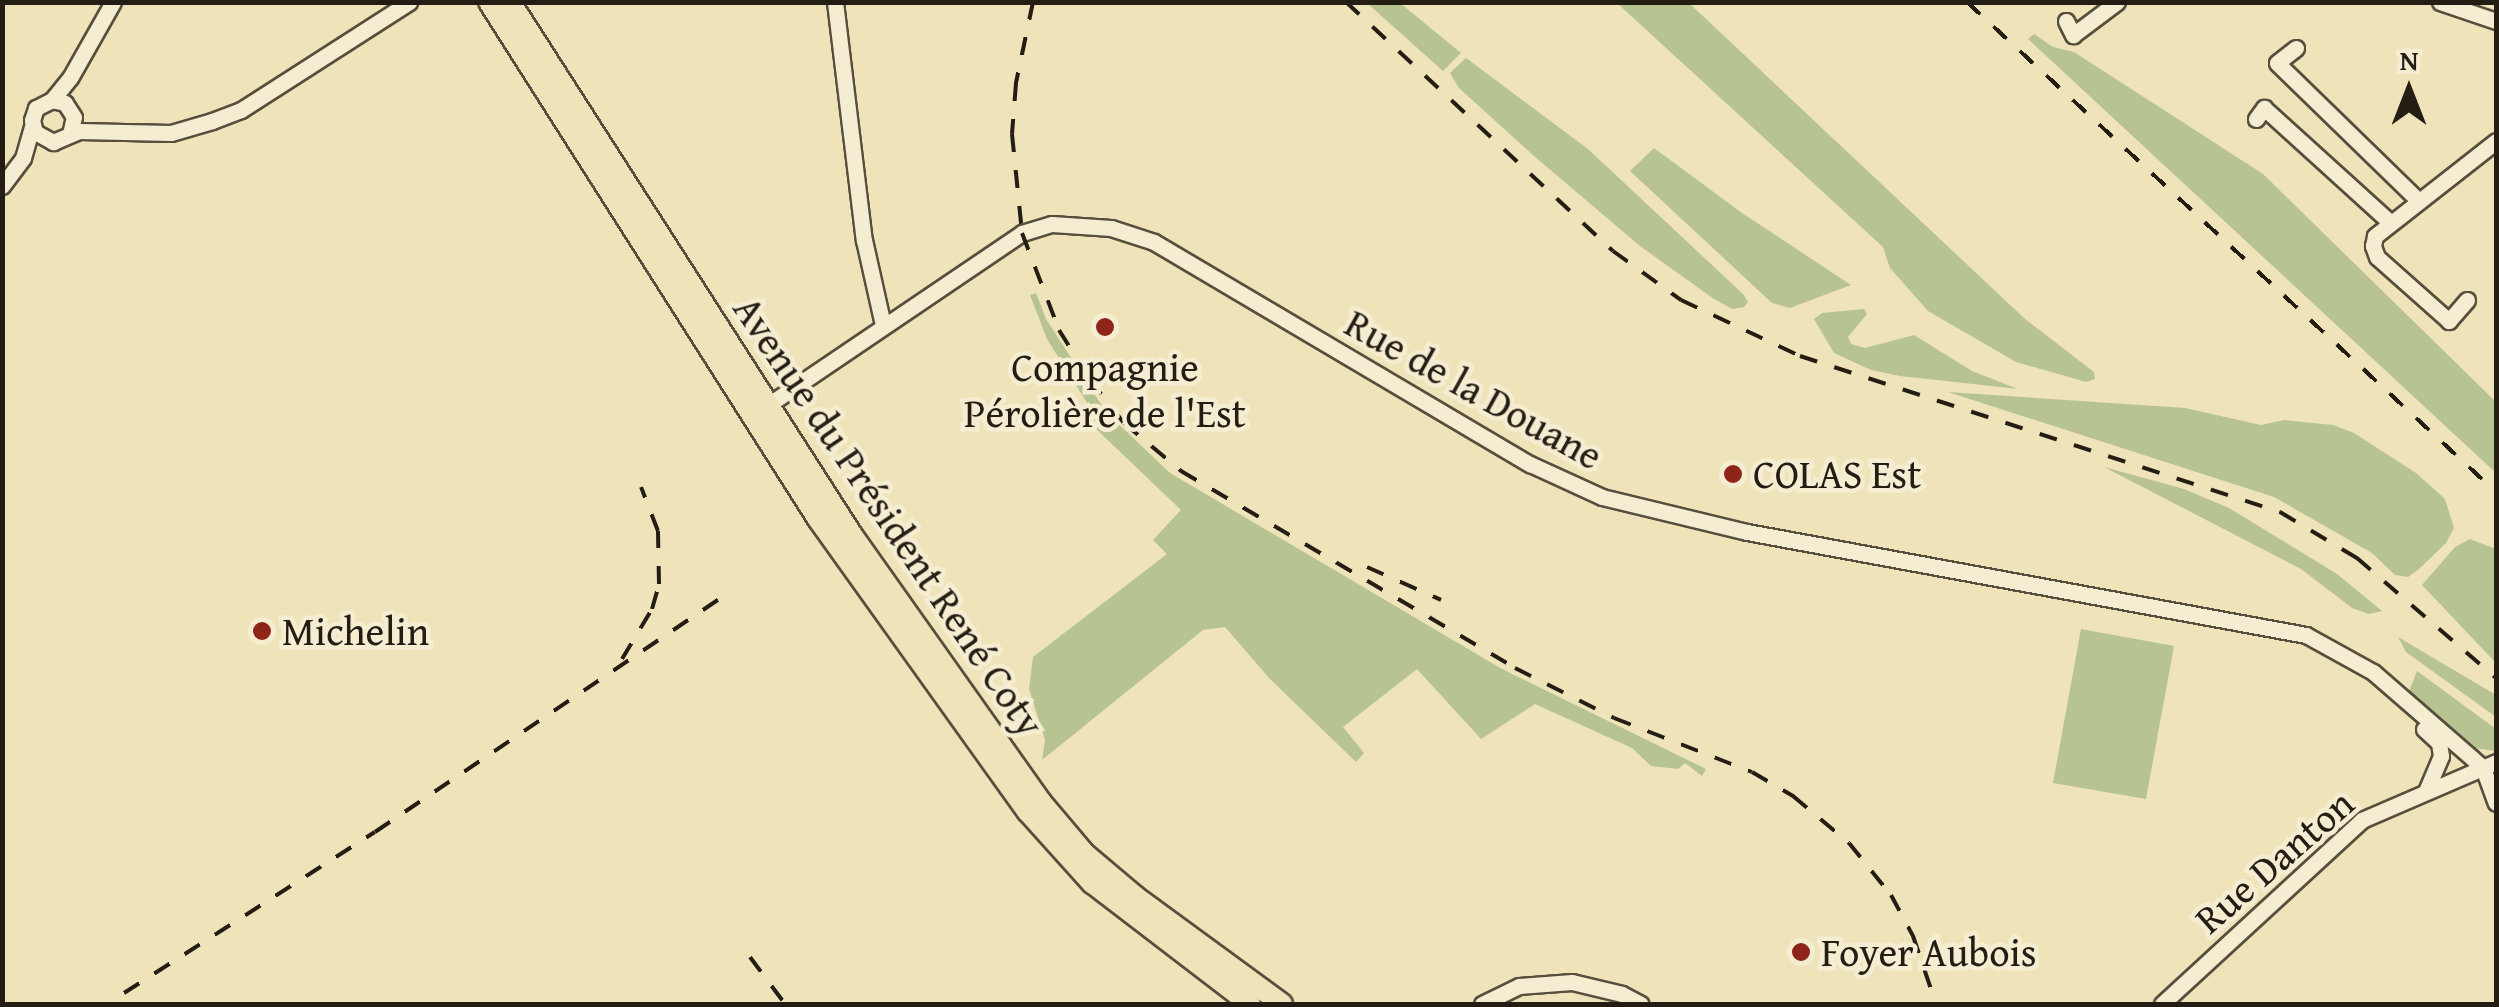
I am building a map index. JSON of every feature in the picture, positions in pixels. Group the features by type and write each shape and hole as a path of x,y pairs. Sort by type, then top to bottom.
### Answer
{"main road":[{"name":"Avenue du Président René Coty","path":"489,2 760,410 1065,831 1136,897 1282,1004"},
{"name":"Avenue du Président René Coty","path":"510,2 760,410 818,519 1028,812 1092,883 1250,1004"}],"street":[{"path":"2,186 23,158 36,108 52,100 70,78 113,2"},
{"path":"23,158 70,134 104,129 171,133 241,110 409,2"},
{"path":"834,2 867,257 883,326"},
{"path":"2066,22 2072,35 2116,2"},
{"path":"2440,2 2496,22"},
{"path":"2296,48 2277,62 2419,200"},
{"path":"70,78 70,134"},
{"path":"52,100 104,129"},
{"path":"2256,118 2264,108 2391,223"},
{"path":"32,126 40,138 53,142"},
{"path":"2467,300 2448,321 2377,257 2375,236 2419,200 2493,150"},
{"name":"Rue de la Douane","path":"760,410 1031,229 1069,224 1124,231 1154,242 1530,464 1602,497 1747,532 2306,635 2340,650 2490,765"},
{"name":"Rue de la Douane","path":"2384,682 2392,703 2438,744 2440,766 2424,793"},
{"path":"2490,765 2496,802"},
{"name":"Rue Danton","path":"2162,1004 2350,829 2377,811 2490,765"},
{"path":"1482,1004 1519,986 1572,982 1622,994 1640,1004"}],"green space":[{"path":"1367,3 1400,3 1461,53 1443,71"},
{"path":"1617,3 1689,3 2024,318 2094,372 2095,379 2086,382 2016,362 1928,311 1890,268 1883,247"},
{"path":"2034,34 2053,47 2074,52 2263,174 2496,402 2496,473 2028,39"},
{"path":"1466,58 1588,149 1743,294 1748,302 1744,307 1732,309 1714,299 1640,246 1534,156 1459,88 1450,73"},
{"path":"1654,148 1742,213 1851,285 1790,308 1772,303 1630,171"},
{"path":"1036,293 1046,319 1106,412 1170,473 1502,669 1706,769 1702,776 1685,763 1678,769 1651,766 1632,748 1535,704 1481,739 1417,669 1343,727 1364,753 1356,762 1270,679 1225,627 1203,630 1042,760 1045,740 1029,689 1033,657 1167,554 1153,540 1181,510 1094,427 1094,414 1047,339 1030,295"},
{"path":"1864,309 1867,314 1848,337 1851,344 1865,348 1914,335 1972,371 2018,389 1900,376 1871,370 1834,353 1814,319 1822,313"},
{"path":"1948,392 2185,408 2261,425 2284,420 2333,425 2354,433 2416,473 2445,499 2454,528 2446,543 2418,570 2408,577 2395,575 2372,553 2274,497"},
{"path":"2104,467 2184,489 2229,508 2337,574 2382,611 2369,614 2352,608 2301,569"},
{"path":"2470,539 2496,549 2496,663 2422,585 2455,547"},
{"path":"2081,629 2174,646 2146,799 2053,783"},
{"path":"2398,637 2496,695 2496,717 2406,652"},
{"path":"2417,671 2496,729 2496,751 2474,748 2408,694"}],"railway":[{"path":"1033,2 1016,83 1012,134 1022,233 1059,330 1090,380 1124,423 1181,471 1515,668 1614,718 1752,772 1793,796 1849,843 1891,895 1913,936 1936,1004"},
{"path":"1346,2 1613,251 1681,300 1800,356 2280,512 2357,558 2496,678"},
{"path":"1967,2 2496,492"},
{"path":"622,659 652,609 659,584 658,531 641,487"},
{"path":"1367,567 1441,600"},
{"path":"124,993 375,832 730,592"},
{"path":"750,957 785,1004"}],"place":[{"name":"Compagnie Pérolière de l'Est","path":"1105,327"},
{"name":"COLAS Est","path":"1733,474"},
{"name":"Michelin","path":"262,631"},
{"name":"Foyer Aubois","path":"1801,952"}]}
